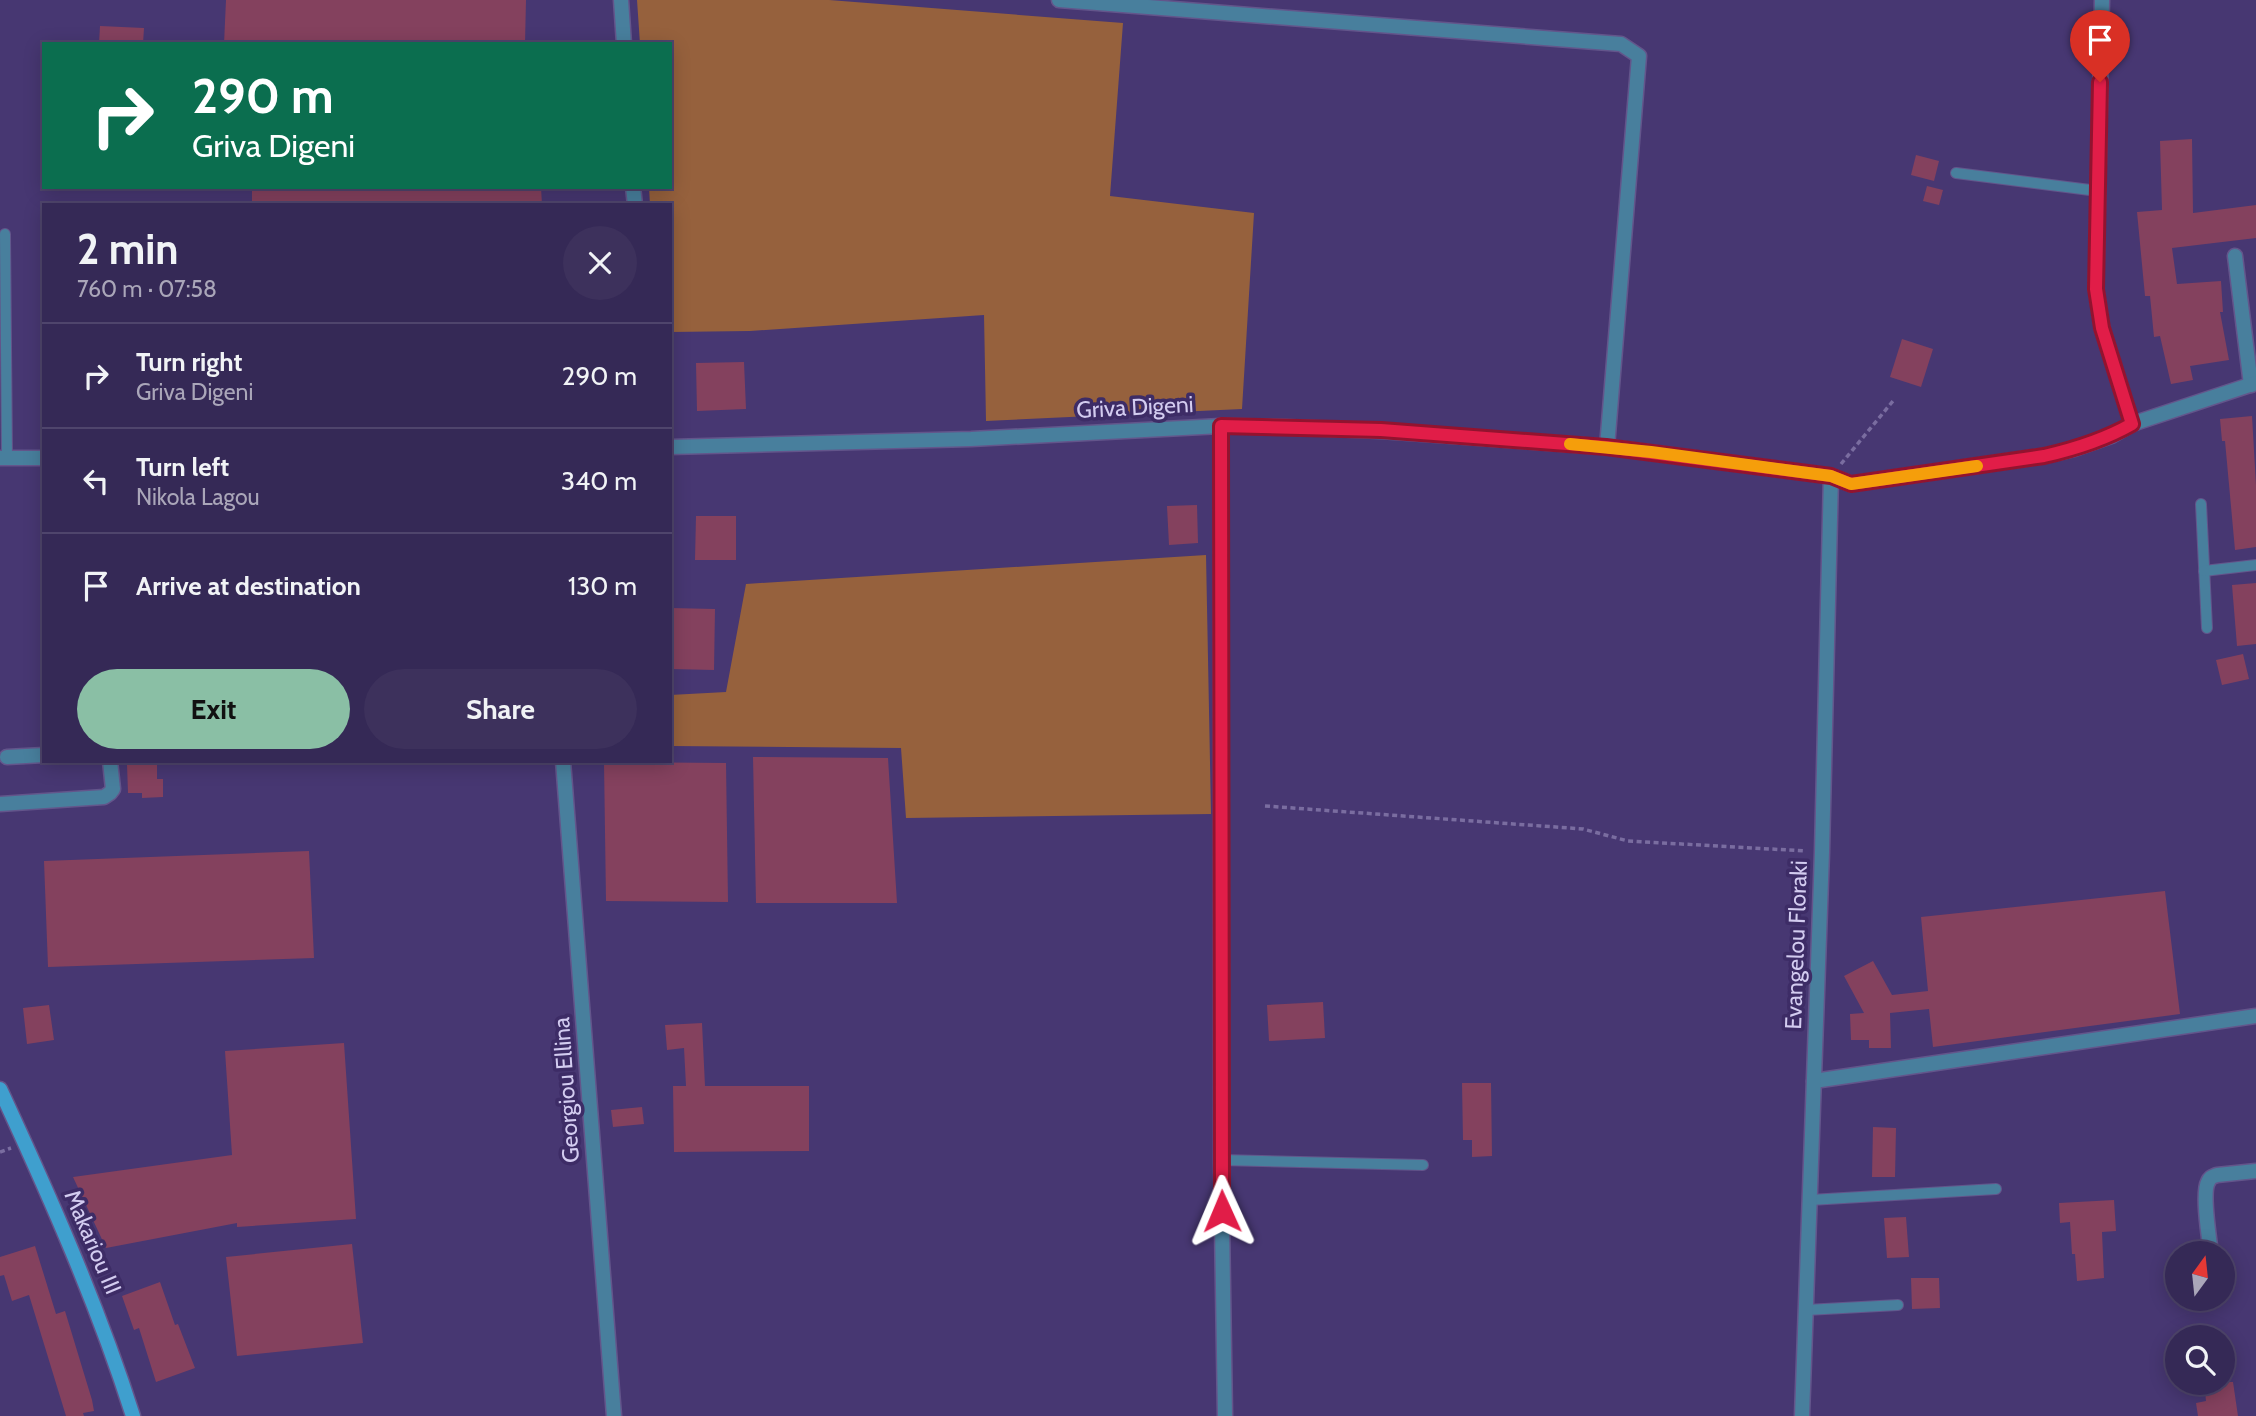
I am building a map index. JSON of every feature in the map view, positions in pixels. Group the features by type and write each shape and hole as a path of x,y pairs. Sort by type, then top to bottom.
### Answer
{"main road":[{"name":"Makariou III","path":"0,1089 91,1295 133,1416"}],"street":[{"path":"621,0 624,42"},
{"path":"1059,0 1621,44 1639,56 1606,447"},
{"path":"2102,0 2096,289 2102,328 2132,424"},
{"path":"2235,256 2254,384"},
{"name":"Griva Digeni","path":"672,447 971,439 1221,426 1381,430 1606,447 1831,476 1851,484 2044,456 2074,449 2111,436 2132,424 2254,384"},
{"path":"1221,426 1221,1160 1226,1416"},
{"path":"4,458 42,458"},
{"name":"Evangelou Floraki","path":"1802,1416 1822,852 1831,476"},
{"path":"7,757 42,755"},
{"path":"0,804 104,797 113,789 110,763"},
{"name":"Georgiou Ellina","path":"563,763 614,1416"},
{"path":"1814,1081 2256,1016"},
{"path":"2210,1241 2207,1183 2217,1175 2256,1171"}],"lane":[{"path":"1956,173 2098,191"},
{"path":"4,458 5,234"},
{"path":"2201,504 2207,628"},
{"path":"2204,571 2256,565"},
{"path":"1221,1160 1423,1165"},
{"path":"1810,1200 1996,1189"},
{"path":"1806,1310 1898,1305"}],"path":[{"path":"1831,476 1894,401"},
{"path":"1265,806 1583,829 1628,841 1822,852"}],"shaded area":[{"path":"637,0 829,0 1123,23 1110,196 1254,213 1242,409 986,421 984,315 750,331 672,332 672,203 650,203 649,189 672,189 672,42 640,42"},
{"path":"1206,555 1211,814 906,818 901,748 672,746 672,695 726,692 746,584"}],"building":[{"path":"226,0 526,0 525,42 224,42"},
{"path":"100,26 144,28 143,42 99,42"},
{"path":"2192,139 2193,213 2256,205 2256,238 2172,248 2177,284 2221,281 2223,312 2220,312 2229,360 2190,366 2193,380 2171,384 2160,336 2154,337 2150,296 2145,296 2137,212 2162,210 2160,141"},
{"path":"1916,155 1939,161 1934,181 1911,175"},
{"path":"1927,186 1943,190 1939,205 1923,201"},
{"path":"252,189 541,189 542,203 252,203"},
{"path":"1902,339 1933,349 1921,387 1890,377"},
{"path":"744,362 746,409 697,411 696,363"},
{"path":"2252,416 2256,547 2235,550 2225,441 2222,441 2220,419"},
{"path":"1197,505 1198,543 1169,545 1167,506"},
{"path":"696,516 736,516 736,560 695,560"},
{"path":"2256,583 2256,644 2237,646 2232,585"},
{"path":"672,608 715,609 714,670 672,669"},
{"path":"2243,654 2249,679 2222,685 2216,660"},
{"path":"753,757 888,758 897,903 756,903"},
{"path":"604,763 726,763 728,902 606,901"},
{"path":"127,764 157,764 157,779 163,779 163,797 142,798 142,793 128,793"},
{"path":"309,851 314,958 48,967 44,861"},
{"path":"2165,891 2180,1014 1933,1047 1929,1009 1890,1013 1891,1048 1869,1048 1869,1040 1851,1040 1850,1014 1864,1013 1844,976 1873,961 1892,995 1928,991 1921,917"},
{"path":"1323,1002 1325,1038 1269,1041 1267,1005"},
{"path":"49,1005 54,1040 27,1044 23,1008"},
{"path":"702,1023 705,1086 809,1086 809,1151 674,1152 673,1086 686,1086 684,1048 667,1050 665,1025"},
{"path":"344,1043 356,1219 237,1227 237,1223 106,1248 73,1177 232,1155 225,1051"},
{"path":"1462,1083 1491,1083 1492,1156 1472,1157 1472,1140 1463,1140"},
{"path":"642,1107 644,1124 613,1127 611,1110"},
{"path":"1873,1127 1896,1128 1895,1177 1872,1177"},
{"path":"2114,1200 2116,1231 2102,1232 2104,1278 2077,1281 2070,1222 2060,1223 2059,1203"},
{"path":"1906,1217 1909,1257 1887,1258 1884,1218"},
{"path":"352,1244 363,1343 237,1356 226,1257"},
{"path":"35,1246 56,1314 65,1311 92,1400 94,1411 83,1413 84,1416 66,1416 29,1295 12,1301 4,1275 0,1276 0,1257"},
{"path":"1911,1278 1939,1278 1940,1308 1912,1309"},
{"path":"160,1282 175,1325 178,1324 195,1368 156,1382 139,1328 134,1330 122,1296"},
{"path":"2205,1395 2235,1395 2238,1416 2198,1416 2196,1403 2206,1401"}],"slow traffic":[{"path":"1570,444 1831,476 1851,484 1977,466"}],"route":[{"path":"1222,1211 1221,426 1381,430 1606,447 1831,476 1851,484 2044,456 2111,436 2132,424 2110,358 2096,289 2100,82"}]}
